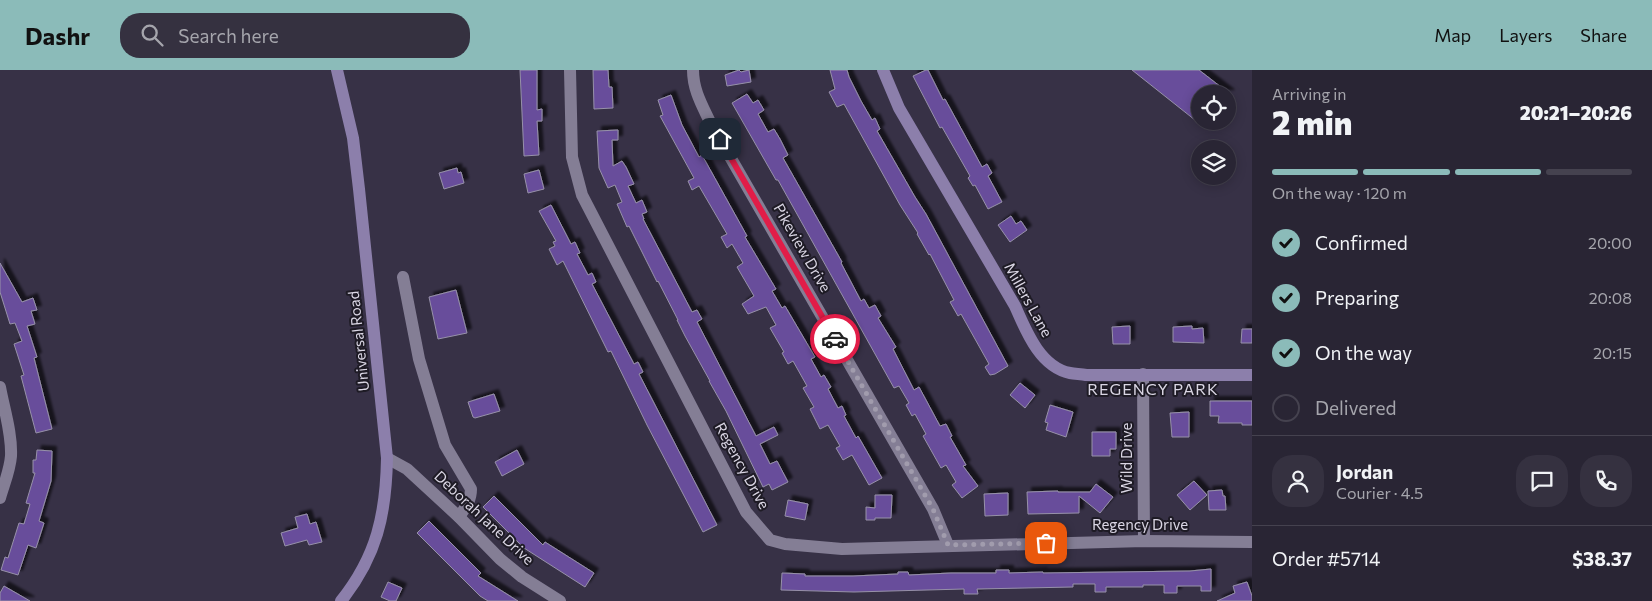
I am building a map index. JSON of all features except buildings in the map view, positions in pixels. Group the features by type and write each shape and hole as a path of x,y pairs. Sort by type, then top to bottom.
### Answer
{"street":[{"name":"Universal Road","path":"337,70 353,138 360,189 387,458 386,489 375,541 358,576 341,601"},
{"name":"Regency Drive","path":"570,70 572,157 582,195 746,512 770,540 785,544 842,549 1144,541 1252,542"},
{"name":"Pikeview Drive","path":"692,70 695,92 710,122 933,509 948,545"},
{"name":"Millers Lane","path":"883,70 899,108 1015,306 1026,331 1038,351 1050,363 1068,373 1086,375 1252,375"},
{"path":"403,277 419,359 445,445 471,489 471,497 459,517"},
{"name":"Wild Drive","path":"1143,374 1144,541"},
{"path":"0,387 10,439 11,457 0,498"},
{"name":"Deborah Jane Drive","path":"387,458 407,469 459,517 500,559 522,577 560,601"}],"way so far":[{"path":"835,339 933,509 948,545 1046,543"}],"district":[{"name":"REGENCY PARK","path":"1153,389"}],"route":[{"path":"720,139 835,339"}]}
